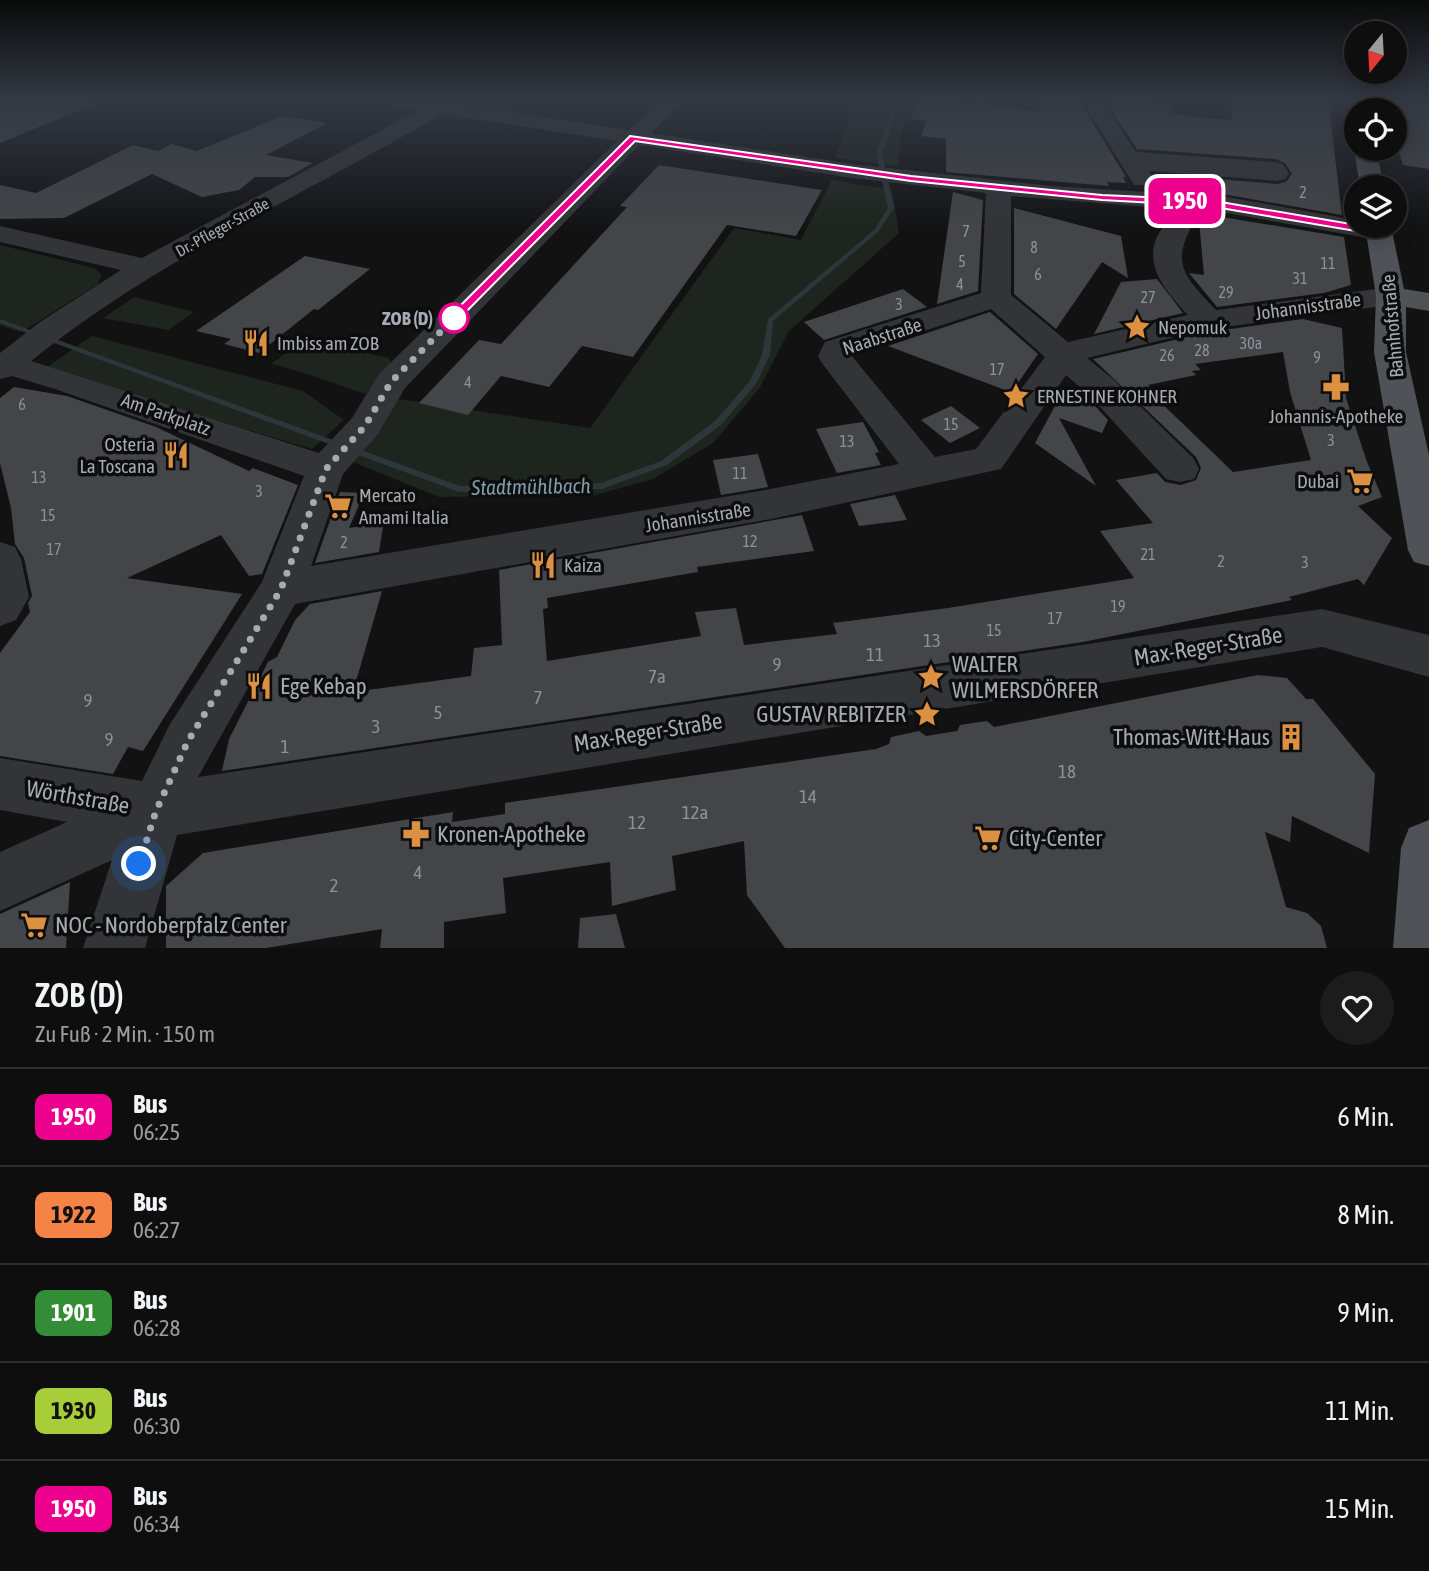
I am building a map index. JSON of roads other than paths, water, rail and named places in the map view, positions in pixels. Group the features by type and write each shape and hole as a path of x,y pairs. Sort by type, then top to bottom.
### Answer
{"main road":[{"name":"Bahnhofstraße","path":"1381,238 1391,296 1390,352 1429,550"},
{"path":"1391,296 1429,302"},
{"path":"1424,948 1429,848"}],"street":[{"name":"Dr.-Pfleger-Straße","path":"21,353 147,268 373,143"},
{"path":"114,948 156,811 188,741 281,589 344,449 391,382 628,143"},
{"path":"668,143 911,179 999,188 1192,201 1344,224"},
{"path":"1119,143 1155,200"},
{"path":"1127,155 1180,143"},
{"path":"1197,143 1285,153"},
{"path":"1127,155 1275,169 1277,174 1127,155"},
{"path":"999,188 996,298 1062,357 1102,388 1180,469"},
{"path":"1192,201 1187,216 1168,244 1170,276 1209,320"},
{"path":"0,234 147,268"},
{"name":"Johannisstraße","path":"281,589 771,504 988,460 1062,357 1086,346 1209,320 1391,296"},
{"name":"Naabstraße","path":"927,472 837,362 834,356 836,349 996,298"},
{"name":"Am Parkplatz","path":"21,353 70,382 344,449"},
{"path":"0,559 7,597 0,607"},
{"name":"Max-Reger-Straße","path":"156,811 1322,628 1429,656"},
{"name":"Wörthstraße","path":"0,784 156,811"},
{"path":"0,882 156,811"}],"waterway":[{"name":"Stadtmühlbach","path":"0,321 459,489 602,486 664,463 718,423 753,382 766,355 770,320 876,231 891,208 879,153 883,143"}],"place":[{"name":"ZOB (D)","path":"454,318"},
{"name":"Nepomuk","path":"1137,327"},
{"name":"Imbiss am ZOB","path":"256,343"},
{"name":"Johannis-Apotheke","path":"1336,387"},
{"name":"ERNESTINE KOHNER","path":"1016,396"},
{"name":"Osteria La Toscana","path":"176,455"},
{"name":"Dubai","path":"1360,481"},
{"name":"Mercato Amami Italia","path":"338,506"},
{"name":"Kaiza","path":"543,565"},
{"name":"WALTER WILMERSDÖRFER","path":"931,677"},
{"name":"Ege Kebap","path":"259,686"},
{"name":"GUSTAV REBITZER","path":"927,714"},
{"name":"Thomas-Witt-Haus","path":"1291,737"},
{"name":"Kronen-Apotheke","path":"416,834"},
{"name":"City-Center","path":"988,838"},
{"name":"NOC - Nordoberpfalz Center","path":"34,925"}]}
